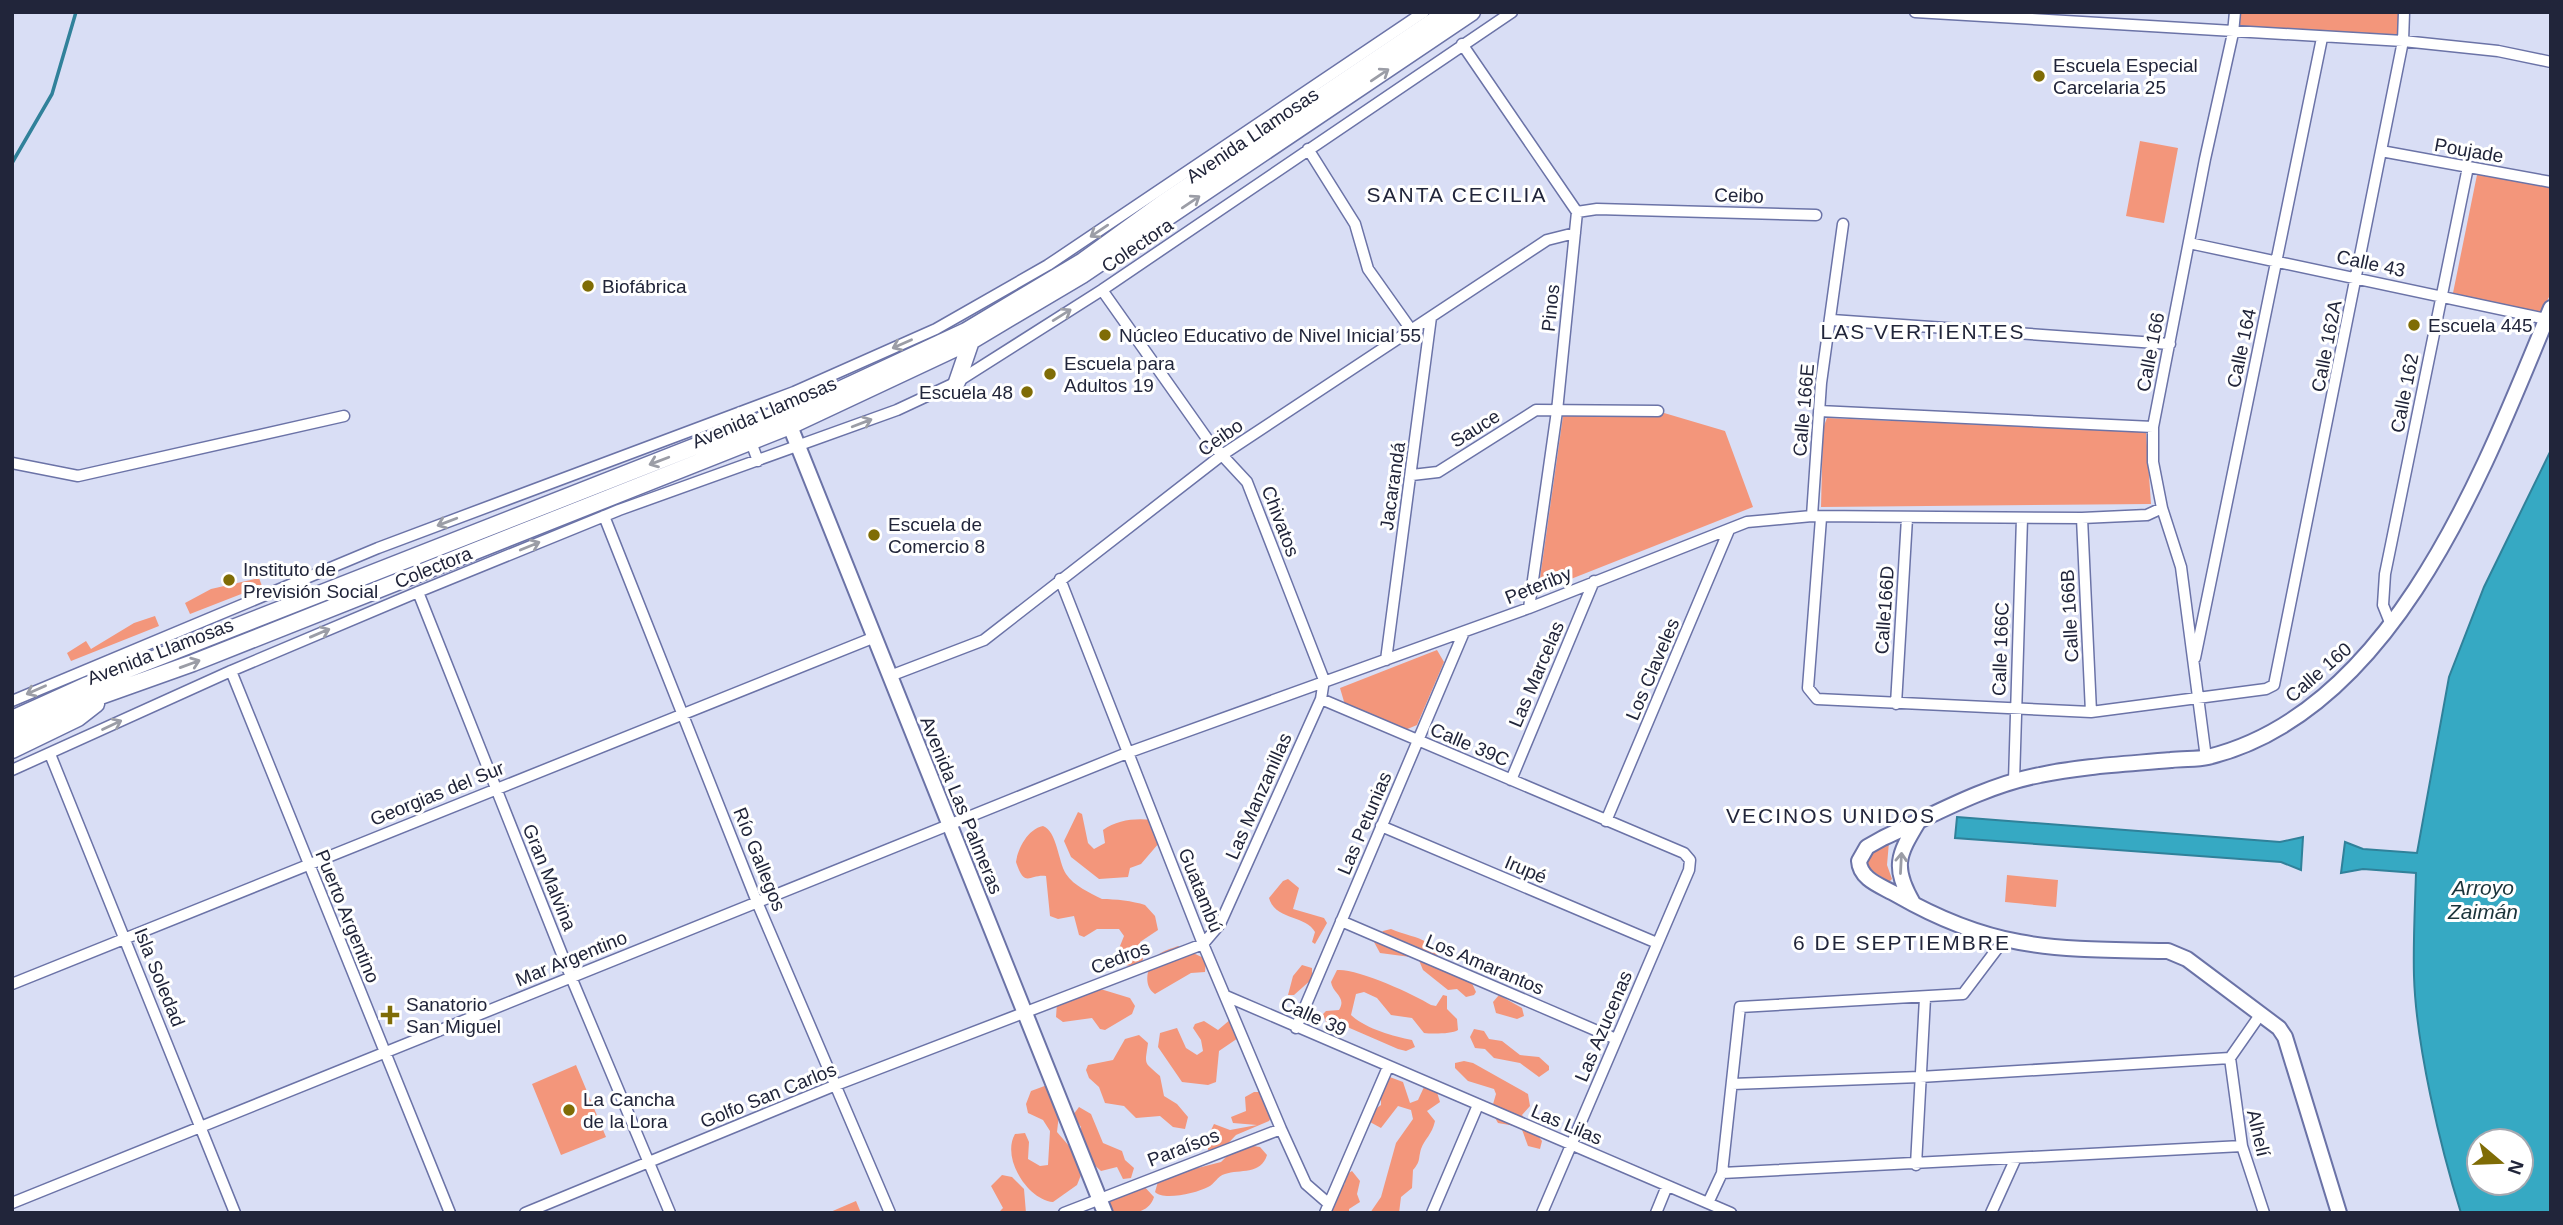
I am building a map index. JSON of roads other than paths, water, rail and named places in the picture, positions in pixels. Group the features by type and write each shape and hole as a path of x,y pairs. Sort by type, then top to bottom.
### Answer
{"highway":[{"name":"Avenida Llamosas","path":"784,412 839,390 966,331 1083,261 1159,198 1447,12"},
{"name":"Avenida Llamosas","path":"12,719 117,673 971,341 1082,275 1467,14"},
{"path":"957,382 971,341"},
{"name":"Avenida Llamosas","path":"12,734 111,692 193,663 745,427"},
{"path":"12,750 78,718 111,692"}],"main road":[{"name":"Calle 160","path":"2339,1213 2322,1164 2291,1049 2278,1028 2187,959 2168,951 2079,949 2003,941 1942,920 1915,905 1865,877 1859,861 1867,847 2014,781 2043,774 2206,758 2248,743 2312,708 2362,662 2391,625 2444,538 2479,472 2548,313"},
{"name":"Avenida Las Palmeras","path":"784,412 1105,1213"},
{"path":"1915,905 1902,883 1898,865 1902,847 1918,822"}],"street":[{"path":"1259,132 1424,12"},
{"name":"Colectora","path":"12,770 231,671 418,592 604,516 897,410 957,382 1102,289 1512,12"},
{"path":"1915,12 2403,41 2498,51 2551,62"},
{"name":"Calle 166","path":"2206,758 2181,566 2162,508 2153,462 2153,428 2235,12"},
{"name":"Calle 162A","path":"2197,699 2266,689 2274,685 2358,277 2403,41 2404,12"},
{"path":"1467,14 1478,34"},
{"name":"Calle 164","path":"2193,665 2322,38"},
{"path":"1462,44 1577,212"},
{"path":"1308,149 1355,224 1368,269 1412,331"},
{"name":"Poujade","path":"2381,151 2551,182"},
{"name":"Calle 162","path":"2391,625 2383,605 2385,574 2468,167"},
{"name":"Colectora","path":"784,412 812,384 936,329 1159,198"},
{"name":"Ceibo","path":"1577,212 1597,209 1816,215"},
{"name":"Pinos","path":"1529,608 1557,411 1577,212"},
{"name":"Calle 166E","path":"1843,224 1819,411 1808,688 1817,699 1896,704"},
{"name":"Ceibo","path":"890,676 984,639 1222,455 1547,240 1575,233"},
{"name":"Calle 43","path":"2189,243 2442,296 2548,313"},
{"name":"Chivatos","path":"1102,289 1208,440 1247,482 1324,680"},
{"name":"Jacarandá","path":"1386,660 1431,317"},
{"path":"1832,320 2170,344"},
{"path":"812,384 839,390"},
{"name":"Sauce","path":"1412,475 1438,472 1536,411 1658,411"},
{"path":"1819,411 2153,428"},
{"path":"12,463 78,476 344,416"},
{"path":"745,427 758,461"},
{"name":"Colectora","path":"12,701 378,548 745,427"},
{"name":"Peteriby","path":"950,825 1127,753 1324,680 1464,632 1764,518 2082,518 2147,515 2162,508"},
{"name":"Río Gallegos","path":"604,516 757,902 890,1213"},
{"name":"Calle166D","path":"1896,704 1907,518"},
{"name":"Calle 166C","path":"2014,781 2022,518"},
{"name":"Calle 166B","path":"2082,518 2091,712"},
{"name":"Los Claveles","path":"1606,821 1729,530"},
{"name":"Guatambú","path":"1060,579 1203,944 1281,1129 1306,1184 1327,1208"},
{"name":"Las Marcelas","path":"1511,780 1594,581"},
{"name":"Gran Malvina","path":"418,592 571,977 670,1213"},
{"name":"Las Petunias","path":"1296,1028 1464,632"},
{"name":"Georgias del Sur","path":"12,984 307,863 875,637"},
{"name":"Puerto Argentino","path":"231,671 450,1213"},
{"name":"Las Manzanillas","path":"1220,924 1321,699 1324,680"},
{"name":"Calle 39C","path":"1321,699 1684,853"},
{"path":"1896,704 2091,712 2197,699"},
{"name":"Isla Soledad","path":"50,754 235,1213"},
{"name":"Mar Argentino","path":"12,1203 950,825"},
{"name":"Irupé","path":"1381,826 1657,943"},
{"name":"Las Azucenas","path":"1542,1213 1689,870 1690,860 1684,853"},
{"name":"Los Amarantos","path":"1341,921 1616,1039"},
{"name":"Cedros","path":"1025,1013 1203,944 1220,924"},
{"path":"1708,1203 1722,1173 1740,1007 1963,994 2003,941"},
{"name":"Calle 39","path":"1226,996 1388,1067"},
{"path":"1916,1165 1925,998"},
{"name":"Golfo San Carlos","path":"525,1213 836,1085 1025,1013"},
{"path":"1732,1084 1920,1077 2230,1058 2260,1015"},
{"name":"Alhelí","path":"2230,1058 2242,1146 2264,1213"},
{"path":"1327,1208 1388,1067"},
{"name":"Las Lilas","path":"1388,1067 1731,1213"},
{"path":"1432,1213 1478,1105"},
{"name":"Paraísos","path":"1064,1213 1281,1129"},
{"path":"1722,1173 2015,1160 2242,1146"},
{"path":"1996,1211 2015,1160"},
{"path":"1656,1213 1667,1186"}],"water":[{"name":"Arroyo Zaimán","path":"2551,450 2551,1213 2461,1213 2437,1127 2419,1033 2414,976 2416,873 2363,869 2341,873 2345,842 2363,849 2417,853 2449,677 2484,587"},
{"path":"1957,817 2280,842 2303,837 2301,870 2281,862 1955,838"}],"waterway":[{"path":"12,163 52,94 76,12"}],"place":[{"name":"Escuela Especial Carcelaria 25","path":"2039,76"},
{"name":"Biofábrica","path":"588,286"},
{"name":"Escuela 445","path":"2414,325"},
{"name":"Núcleo Educativo de Nivel Inicial 55","path":"1105,335"},
{"name":"Escuela para Adultos 19","path":"1050,374"},
{"name":"Escuela 48","path":"1027,392"},
{"name":"Escuela de Comercio 8","path":"874,535"},
{"name":"Instituto de Previsión Social","path":"229,580"},
{"name":"Sanatorio San Miguel","path":"390,1015"},
{"name":"La Cancha de la Lora","path":"569,1110"}],"district":[{"name":"SANTA CECILIA","path":"1457,195"},
{"name":"LAS VERTIENTES","path":"1923,332"},
{"name":"VECINOS UNIDOS","path":"1831,816"},
{"name":"6 DE SEPTIEMBRE","path":"1902,943"}]}
